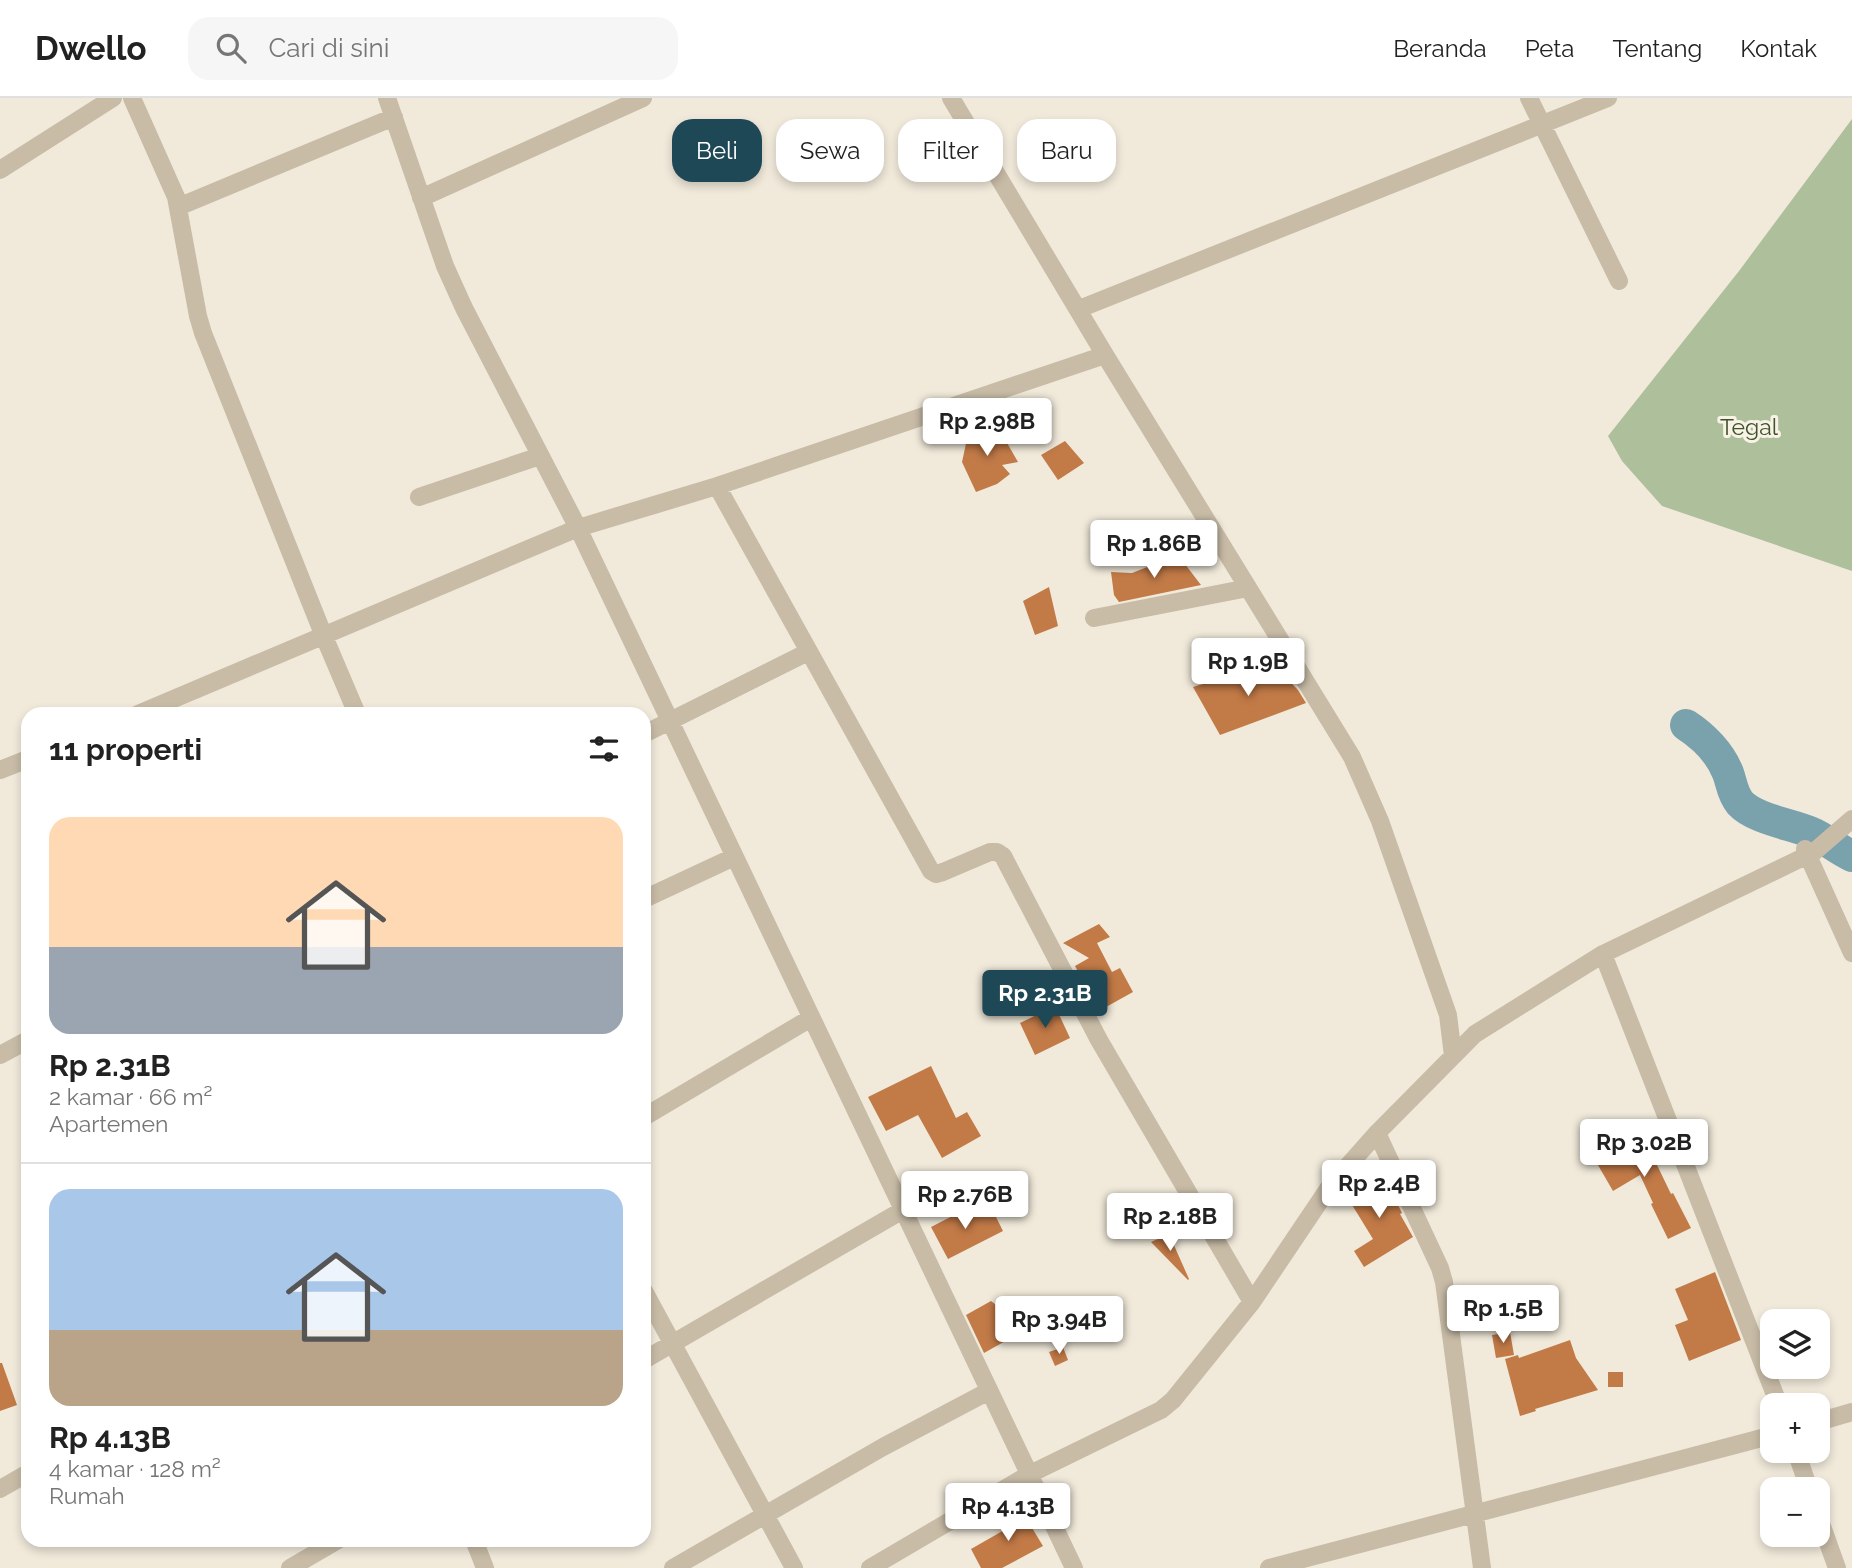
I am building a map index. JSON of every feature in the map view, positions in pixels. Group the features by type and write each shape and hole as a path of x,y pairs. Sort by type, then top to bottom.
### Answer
{"street":[{"path":"0,170 113,98"},
{"path":"132,98 173,187 203,333 354,707"},
{"path":"387,98 455,288 578,528 1074,1568"},
{"path":"421,198 643,98"},
{"path":"951,98 1352,757 1380,821 1448,1015 1453,1056"},
{"path":"1529,98 1619,281"},
{"path":"1079,310 1608,98"},
{"path":"178,207 394,117"},
{"path":"154,707 578,528 717,486 1105,355"},
{"path":"419,497 540,456"},
{"path":"717,486 931,870 936,874 943,872 990,852 1003,856 1099,1040 1252,1301"},
{"path":"1094,618 1248,588"},
{"path":"651,731 808,652"},
{"path":"0,769 21,762"},
{"path":"870,1568 1030,1474 1166,1406 1194,1376 1252,1301 1317,1203 1377,1133 1475,1034 1603,954 1806,852 1852,819"},
{"path":"1806,852 1852,953"},
{"path":"651,896 734,857"},
{"path":"1603,954 1774,1393"},
{"path":"651,1113 811,1018"},
{"path":"0,1055 21,1044"},
{"path":"1377,1133 1444,1282 1482,1568"},
{"path":"651,1356 903,1210"},
{"path":"651,1303 794,1568"},
{"path":"673,1568 764,1514 989,1391"},
{"path":"1830,1418 1852,1412"},
{"path":"1269,1568 1760,1438"},
{"path":"0,1489 21,1477"},
{"path":"289,1568 326,1547"},
{"path":"477,1547 485,1568"},
{"path":"1829,1547 1837,1568"}],"green space":[{"name":"Tegal","path":"1852,119 1852,571 1662,506 1622,461 1608,436 1739,271"}],"building":[{"path":"995,422 1018,462 1002,465 1010,474 997,484 976,492 962,462 967,439"},
{"path":"1065,441 1084,463 1058,480 1041,455"},
{"path":"1178,555 1201,585 1119,602 1114,595 1111,572 1132,573"},
{"path":"1049,587 1058,626 1035,635 1023,601"},
{"path":"1272,663 1298,690 1306,703 1220,735 1193,687"},
{"path":"1099,924 1110,937 1097,943 1112,972 1120,968 1133,992 1106,1007 1089,976 1082,979 1075,966 1089,958 1063,943"},
{"path":"1055,1006 1070,1038 1035,1055 1020,1023"},
{"path":"931,1066 956,1118 967,1112 981,1136 942,1158 918,1115 886,1131 868,1097"},
{"path":"1644,1130 1662,1162 1657,1165 1691,1228 1668,1239 1640,1175 1613,1191 1595,1160"},
{"path":"1380,1174 1413,1237 1364,1267 1354,1251 1373,1239 1346,1195"},
{"path":"966,1209 968,1214 994,1213 1003,1231 948,1259 931,1227"},
{"path":"1169,1234 1189,1279 1188,1280 1151,1242"},
{"path":"1715,1272 1741,1340 1689,1361 1675,1325 1688,1320 1675,1289"},
{"path":"991,1301 1012,1317 1024,1311 1032,1326 984,1353 966,1315"},
{"path":"1510,1332 1514,1355 1496,1358 1492,1335"},
{"path":"1570,1340 1576,1358 1598,1390 1520,1416 1505,1359 1518,1355 1519,1358"},
{"path":"1063,1347 1068,1360 1055,1366 1049,1352"},
{"path":"0,1363 17,1405 0,1411"},
{"path":"1608,1372 1623,1372 1623,1387 1608,1387"},
{"path":"1020,1508 1043,1546 1002,1568 981,1568 971,1549 1006,1529 1001,1519"}],"waterway":[{"path":"1686,725 1716,752 1725,766 1735,796 1746,809 1815,834 1852,856"}]}
